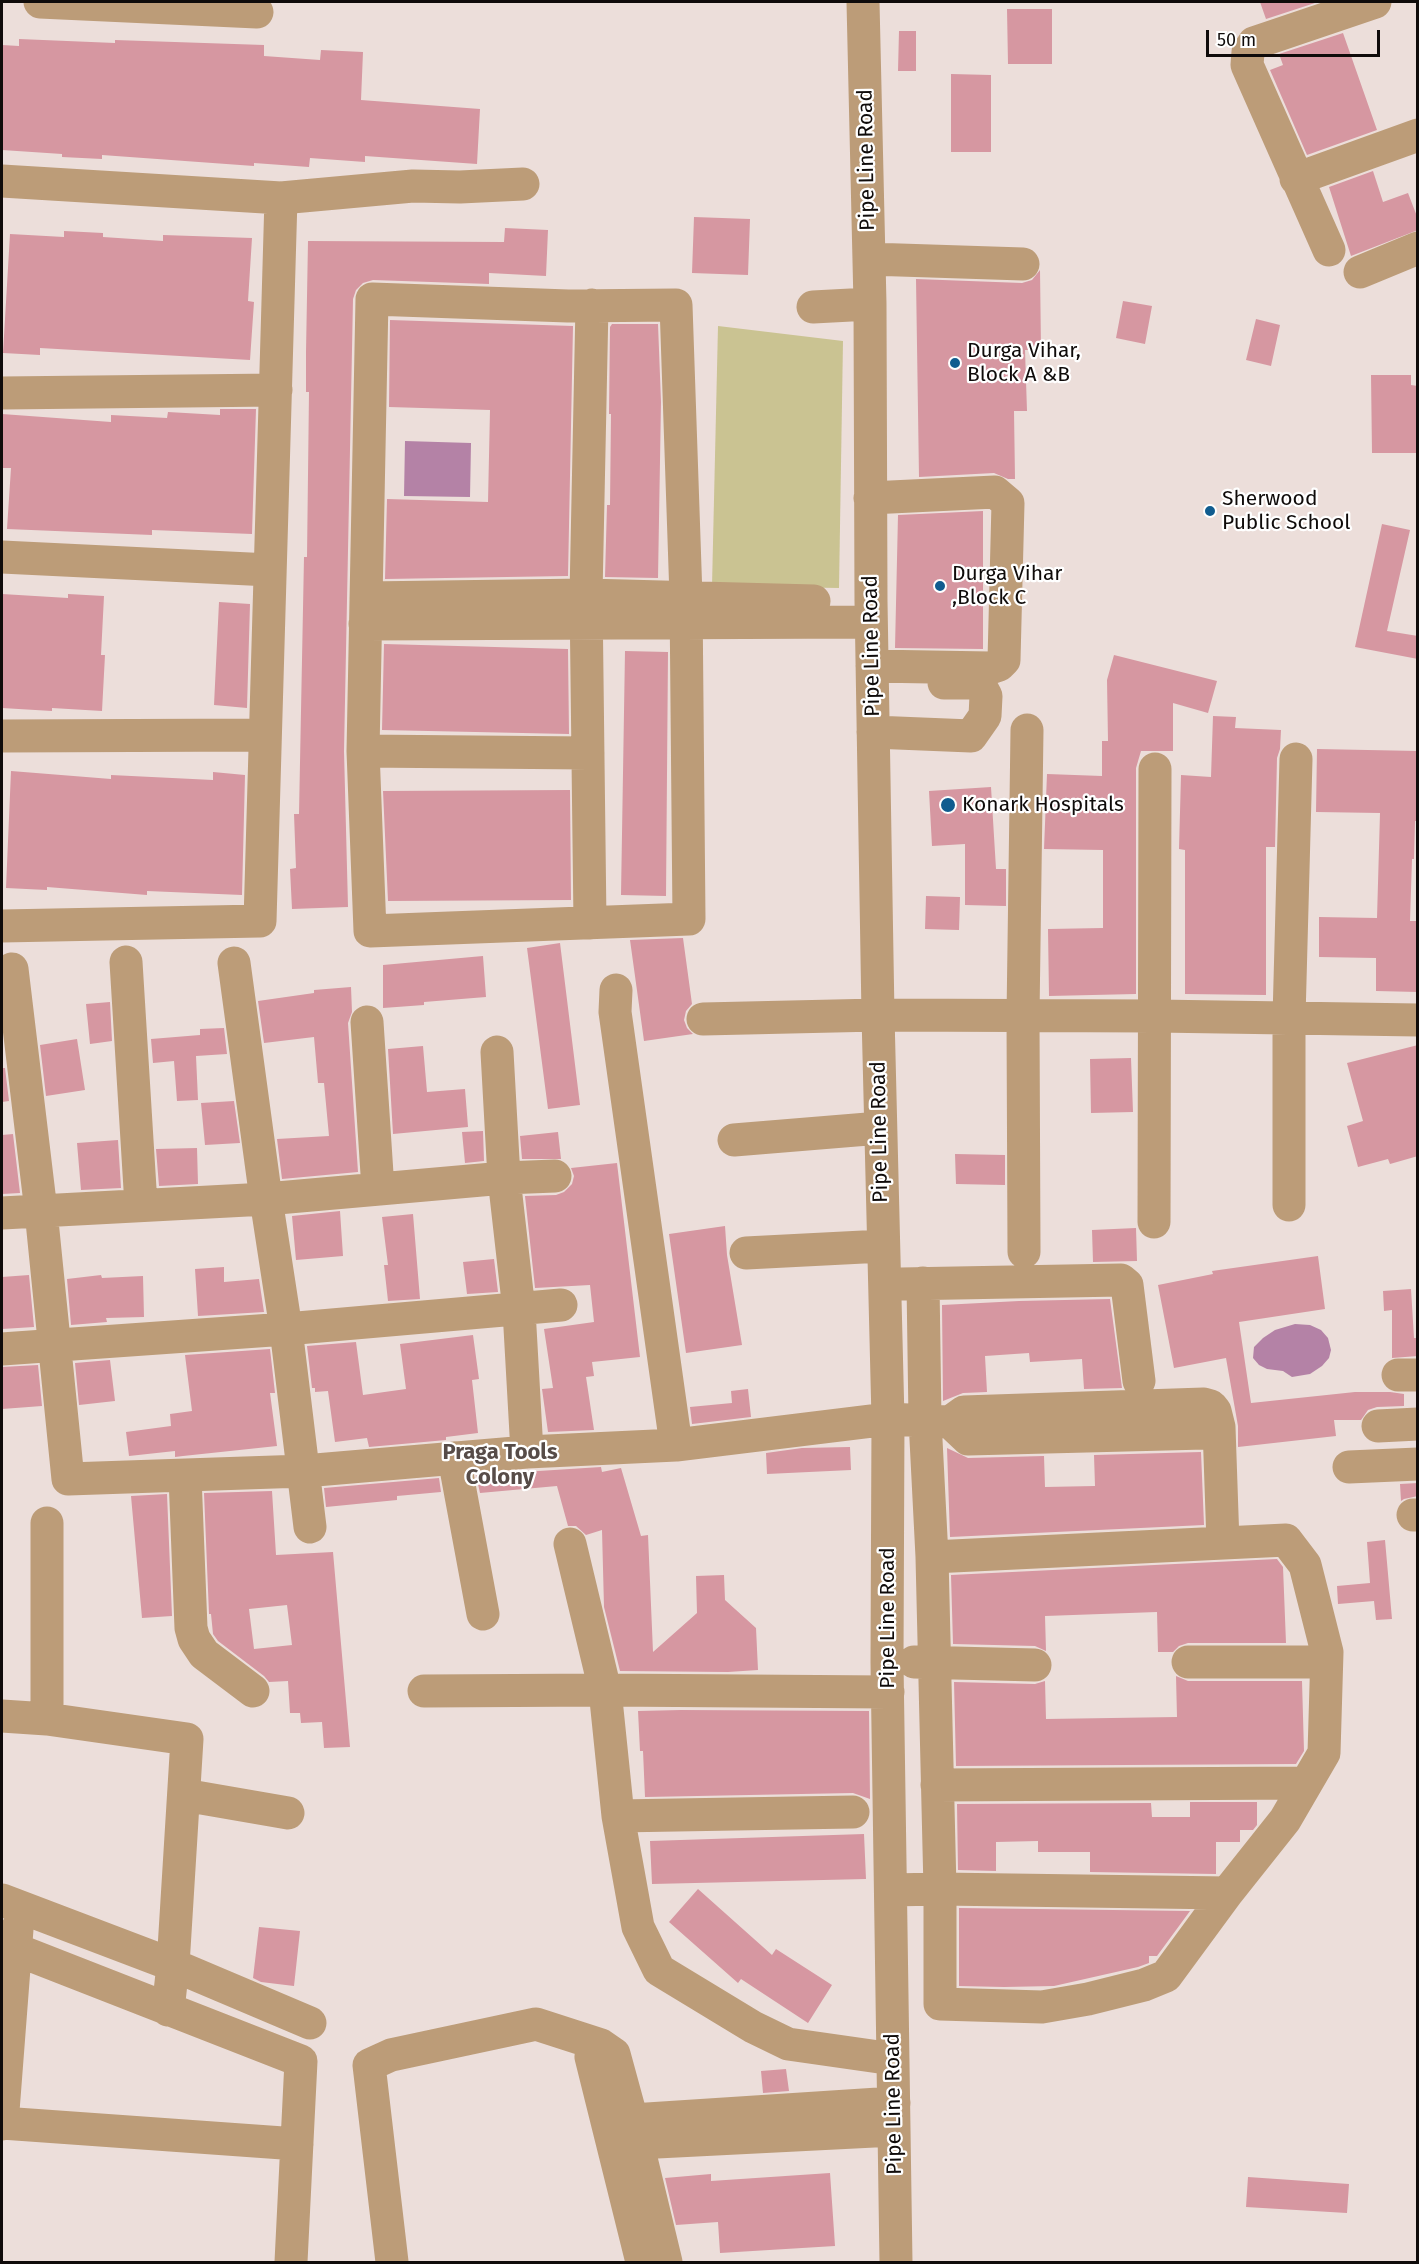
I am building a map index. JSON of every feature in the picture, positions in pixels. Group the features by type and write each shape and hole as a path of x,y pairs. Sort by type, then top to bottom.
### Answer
{"street":[{"path":"40,2 257,12"},
{"name":"Pipe Line Road","path":"863,2 870,304 873,732 888,1419 887,1677 896,2262"},
{"path":"1329,250 1247,65 1248,52 1254,43 1375,2"},
{"path":"1296,179 1418,135"},
{"path":"2,181 281,198 413,186 460,187 523,184"},
{"path":"2,926 260,921 281,198"},
{"path":"1360,272 1418,248"},
{"path":"869,259 1023,264"},
{"path":"372,299 592,305 676,305 686,610 689,919 370,931 363,751 372,299"},
{"path":"813,307 870,304"},
{"path":"590,922 586,609 592,305"},
{"path":"2,393 276,390"},
{"path":"870,498 995,492 1008,502 1004,660 999,665 990,668 873,674"},
{"path":"2,557 270,570"},
{"path":"686,610 817,601 871,612"},
{"path":"365,611 586,609 871,612"},
{"path":"873,674 979,683 986,696 985,716 971,736 873,732"},
{"path":"1024,1252 1023,1016 1027,730"},
{"path":"2,736 265,735"},
{"path":"363,751 588,753"},
{"path":"1289,1205 1289,1018 1296,759"},
{"path":"1154,1222 1155,769"},
{"path":"126,962 141,1206"},
{"path":"234,963 286,1329 310,1527"},
{"path":"12,969 11,1049 41,1211 68,1479 304,1471 527,1452 676,1445 888,1419 938,1421 964,1412 1204,1404 1211,1406 1215,1411 1219,1427 1222,1543"},
{"path":"616,990 615,1012 676,1445"},
{"path":"703,1019 878,1015 1418,1020"},
{"path":"367,1022 378,1190"},
{"path":"497,1053 504,1178 519,1310 527,1452"},
{"path":"734,1140 880,1128"},
{"path":"2,1213 266,1199 504,1178 555,1176"},
{"path":"746,1253 883,1246"},
{"path":"884,1285 1121,1280 1127,1285 1138,1381"},
{"path":"923,1284 938,1421 932,1557 940,1889 940,2004 1042,2007 1132,1988 1166,1976 1227,1893 1285,1820 1324,1753 1327,1652 1305,1565 1286,1540 932,1557"},
{"path":"2,1349 286,1329 561,1305"},
{"path":"1378,1426 1418,1424"},
{"path":"454,1458 483,1614"},
{"path":"1349,1467 1418,1464"},
{"path":"185,1476 191,1628 194,1640 204,1654 253,1691"},
{"path":"47,1523 47,1719"},
{"path":"570,1544 605,1690 618,1816 638,1927 659,1970 753,2027 788,2044 893,2059"},
{"path":"1188,1662 1326,1662"},
{"path":"424,1691 605,1690 887,1677 934,1663 1035,1665"},
{"path":"2,1716 47,1719 187,1739 173,1965 168,2010"},
{"path":"937,1785 1306,1783"},
{"path":"184,1795 288,1813"},
{"path":"618,1816 853,1812"},
{"path":"891,1890 1227,1893"},
{"path":"297,2144 2,2124 11,1904 173,1965 310,2023"},
{"path":"8,1947 301,2061 291,2262"},
{"path":"392,2262 369,2065 390,2055 536,2024 601,2044 614,2054 666,2262"},
{"path":"601,2044 591,2057 642,2262"},
{"path":"634,2132 894,2116"}],"shaded area":[{"path":"718,326 843,341 839,588 712,586"},
{"path":"405,441 471,443 470,497 404,496"},
{"path":"1295,1324 1310,1325 1321,1330 1328,1338 1331,1350 1329,1358 1322,1366 1310,1374 1292,1377 1283,1371 1267,1369 1259,1365 1253,1358 1254,1347 1275,1330"}],"building":[{"path":"1260,2 1318,2 1266,19"},
{"path":"1007,9 1052,9 1052,64 1008,64"},
{"path":"899,31 916,31 916,71 898,71"},
{"path":"1343,33 1377,130 1307,155 1270,70 1283,65 1279,54"},
{"path":"19,39 264,45 264,56 320,60 321,50 363,52 361,100 480,109 477,164 365,156 365,162 310,158 309,167 254,163 254,166 102,155 102,159 62,157 62,154 2,150 2,45 19,46"},
{"path":"951,74 991,75 991,152 951,152"},
{"path":"1373,171 1383,202 1408,193 1418,219 1418,230 1351,256 1329,187"},
{"path":"694,217 750,219 748,275 692,273"},
{"path":"505,228 548,230 546,276 489,273 489,284 373,280 363,283 356,290 353,299 344,751 348,907 292,909 290,869 296,868 294,814 299,814 304,557 307,557 308,241 504,242"},
{"path":"64,231 103,233 103,237 163,241 163,235 252,238 248,301 254,302 250,360 40,348 40,355 3,353 10,234 64,237"},
{"name":"Durga Vihar, Block A &B","path":"1040,270 1041,350 1025,350 1027,411 1014,411 1015,479 1008,479 994,473 919,477 916,279 1022,283 1032,280"},
{"path":"1123,301 1152,306 1145,344 1116,338"},
{"path":"1256,319 1280,325 1271,366 1246,360"},
{"path":"390,320 573,326 568,576 385,579 387,499 488,502 490,410 389,407"},
{"path":"612,324 658,324 661,402 658,578 605,577 607,505 610,505 611,414 609,414 610,327"},
{"path":"1371,375 1411,375 1411,385 1418,386 1418,453 1372,453"},
{"path":"220,409 256,409 252,534 152,530 152,535 7,529 11,468 2,468 2,414 111,422 111,415 167,418 168,412 220,415"},
{"name":"Durga Vihar ,Block C","path":"983,511 983,649 895,648 898,515"},
{"path":"1382,524 1410,530 1387,631 1418,636 1418,659 1355,647"},
{"path":"2,594 68,598 68,594 104,596 101,655 105,655 102,711 2,708"},
{"path":"219,602 250,604 247,708 214,705"},
{"path":"384,644 568,649 569,734 382,730"},
{"path":"625,651 668,652 666,896 621,895"},
{"path":"1114,655 1217,681 1208,713 1173,703 1173,751 1141,751 1136,768 1136,994 1049,996 1048,929 1103,928 1103,850 1044,849 1047,774 1102,776 1102,741 1108,741 1107,680"},
{"path":"1213,716 1236,717 1235,728 1281,730 1277,758 1275,847 1266,847 1266,995 1185,994 1185,850 1179,849 1181,775 1211,777"},
{"path":"1317,749 1418,751 1418,821 1415,821 1410,921 1418,921 1418,992 1376,991 1376,958 1319,957 1319,917 1377,918 1380,813 1316,812"},
{"path":"11,771 111,779 111,775 213,780 213,772 245,775 242,895 147,891 147,895 47,887 47,890 6,888"},
{"path":"991,787 996,869 1006,869 1006,906 965,905 965,844 932,846 929,791"},
{"path":"570,790 571,900 388,901 383,791"},
{"path":"926,896 960,897 959,930 925,929"},
{"path":"683,938 692,1004 686,1011 684,1020 687,1028 693,1034 644,1041 630,940"},
{"path":"560,943 580,1105 548,1109 527,948"},
{"path":"483,956 486,997 383,1008 383,965"},
{"path":"351,987 352,1012 348,1023 358,1172 282,1179 277,1139 329,1136 324,1083 318,1083 314,1037 264,1043 258,1001 314,993 314,990"},
{"path":"110,1002 112,1041 90,1044 86,1004"},
{"path":"224,1028 227,1054 196,1056 198,1100 177,1101 174,1061 153,1063 151,1039 200,1035 200,1029"},
{"path":"77,1039 85,1090 46,1096 40,1045"},
{"path":"1418,1045 1418,1156 1390,1164 1388,1159 1358,1167 1347,1126 1363,1121 1347,1063"},
{"path":"423,1046 427,1092 465,1089 468,1127 393,1134 388,1049"},
{"path":"1131,1058 1133,1112 1091,1113 1090,1059"},
{"path":"2,1068 5,1068 9,1101 2,1102"},
{"path":"234,1101 240,1143 205,1145 201,1103"},
{"path":"483,1131 484,1161 465,1163 462,1132"},
{"path":"558,1132 561,1159 522,1159 520,1136"},
{"path":"13,1134 20,1193 2,1194 2,1135"},
{"path":"118,1140 121,1188 81,1190 77,1143"},
{"path":"197,1148 198,1184 159,1186 156,1149"},
{"path":"955,1154 1005,1155 1005,1185 956,1184"},
{"path":"617,1163 640,1357 592,1362 594,1376 586,1377 594,1430 548,1432 542,1389 553,1388 544,1329 594,1322 590,1285 535,1288 525,1196 556,1195 564,1192 572,1184 574,1176 571,1168"},
{"path":"340,1211 343,1256 296,1260 292,1216"},
{"path":"413,1214 420,1299 388,1301 384,1265 388,1265 382,1217"},
{"path":"725,1226 727,1255 742,1345 686,1353 669,1234"},
{"path":"1136,1228 1137,1261 1093,1262 1092,1230"},
{"path":"1318,1256 1325,1309 1239,1322 1251,1403 1355,1392 1390,1392 1404,1394 1404,1406 1377,1407 1368,1410 1361,1420 1334,1420 1336,1436 1238,1447 1238,1426 1226,1358 1174,1368 1158,1285 1213,1274 1212,1271"},
{"path":"494,1259 498,1292 467,1294 463,1262"},
{"path":"224,1267 224,1282 259,1279 264,1312 198,1316 195,1269"},
{"path":"29,1275 34,1327 2,1329 2,1277"},
{"path":"101,1275 102,1278 143,1276 144,1317 106,1318 107,1322 71,1325 67,1279"},
{"path":"1411,1289 1414,1338 1418,1338 1418,1356 1392,1358 1392,1310 1384,1311 1383,1291"},
{"path":"1110,1299 1122,1388 1084,1389 1082,1359 1030,1362 1029,1353 985,1356 987,1392 963,1393 943,1401 942,1305"},
{"path":"473,1335 479,1379 472,1380 478,1433 446,1437 446,1440 369,1447 367,1438 335,1442 328,1391 315,1392 315,1388 312,1388 307,1346 356,1342 363,1395 406,1389 400,1344"},
{"path":"270,1349 275,1393 270,1393 277,1446 175,1457 175,1451 129,1456 126,1432 171,1426 170,1414 192,1411 185,1355"},
{"path":"110,1360 115,1401 79,1405 75,1363"},
{"path":"38,1365 42,1406 2,1409 2,1367"},
{"path":"748,1389 751,1417 692,1424 690,1407 732,1403 731,1391"},
{"path":"850,1447 851,1470 767,1474 766,1453 802,1448"},
{"path":"947,1448 968,1458 1044,1456 1045,1487 1095,1486 1094,1455 1201,1452 1204,1525 950,1537"},
{"path":"601,1467 602,1472 621,1468 641,1536 648,1535 653,1652 697,1613 696,1576 724,1575 725,1600 756,1628 758,1670 620,1671 604,1607 602,1530 586,1535 576,1526 568,1526 557,1486 480,1493 476,1475"},
{"path":"439,1478 441,1492 397,1496 397,1500 326,1507 324,1488"},
{"path":"1418,1483 1418,1496 1401,1501 1400,1484"},
{"path":"272,1491 276,1555 333,1552 350,1747 324,1748 322,1722 301,1723 300,1713 290,1713 288,1681 269,1682 218,1641 213,1634 211,1614 209,1614 204,1493","holes":["287,1605 292,1645 254,1649 249,1609"]},
{"path":"167,1494 172,1616 142,1618 131,1496"},
{"path":"1385,1540 1392,1619 1376,1620 1374,1601 1338,1604 1337,1586 1370,1583 1367,1542"},
{"path":"1277,1559 1283,1567 1286,1643 1188,1643 1179,1646 1173,1652 1158,1652 1157,1612 1045,1616 1046,1651 1035,1646 953,1644 951,1575"},
{"path":"1176,1676 1188,1681 1302,1681 1304,1751 1296,1764 956,1766 954,1682 1035,1684 1045,1681 1046,1719 1177,1717"},
{"path":"638,1711 869,1711 870,1799 853,1793 645,1797"},
{"path":"1190,1802 1257,1802 1257,1825 1253,1830 1240,1830 1240,1842 1216,1842 1216,1874 1090,1872 1090,1852 1038,1852 1038,1841 996,1842 996,1871 958,1870 957,1804 1151,1803 1152,1817 1190,1817"},
{"path":"864,1834 866,1879 652,1884 650,1841"},
{"path":"698,1889 772,1955 776,1949 832,1985 808,2023 741,1979 738,1983 669,1922"},
{"path":"959,1908 1190,1911 1157,1956 1149,1956 1149,1963 1054,1986 1004,1987 959,1986"},
{"path":"259,1927 300,1931 294,1986 261,1982 253,1978"},
{"path":"786,2069 789,2091 763,2093 761,2071"},
{"path":"830,2173 835,2246 720,2253 718,2222 676,2225 665,2178 711,2174 711,2181"},
{"path":"1248,2177 1349,2184 1347,2213 1246,2207"}],"place":[{"name":"Durga Vihar, Block A &B","path":"955,363"},
{"name":"Sherwood Public School","path":"1210,511"},
{"name":"Durga Vihar ,Block C","path":"940,586"},
{"name":"Konark Hospitals","path":"948,805"}],"district":[{"name":"Praga Tools Colony","path":"500,1466"}]}
